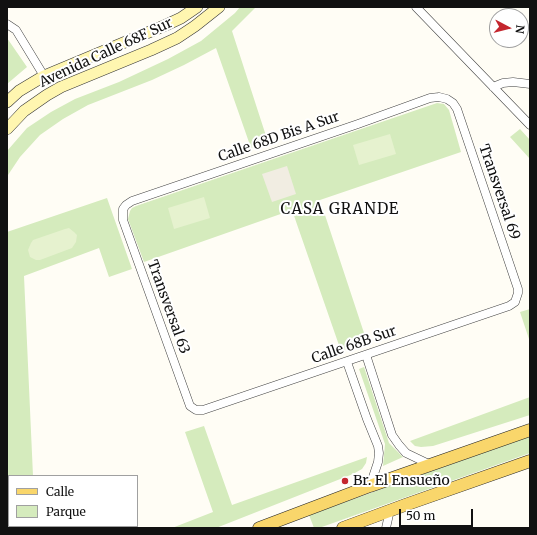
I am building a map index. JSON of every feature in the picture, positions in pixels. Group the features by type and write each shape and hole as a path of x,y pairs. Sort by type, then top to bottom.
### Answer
{"main road":[{"path":"259,528 277,525 370,486 530,430"},
{"path":"343,528 530,461"}],"street":[{"name":"Avenida Calle 68F Sur","path":"7,102 20,91 44,76 166,25 181,18 197,7"},
{"name":"Avenida Calle 68F Sur","path":"7,129 24,111 47,95 177,38 219,7"},
{"path":"416,7 530,125"},
{"path":"7,24 16,30 44,76"},
{"path":"493,87 503,83 514,82 530,84"},
{"name":"Calle 68D Bis A Sur","path":"123,209 126,204 132,201 430,98 439,97 447,99"},
{"name":"Transversal 69","path":"447,99 453,103 457,109 518,289 517,297"},
{"name":"Transversal 63","path":"123,209 123,220 185,394 190,406 196,410"},
{"name":"Calle 68B Sur","path":"196,410 203,410 509,306 515,302 517,297"},
{"path":"366,355 392,435 399,446 406,453 431,465"},
{"path":"347,362 367,420 378,446 378,462 370,486"},
{"path":"386,528 390,510"}],"green space":[{"path":"240,7 256,7 232,31 268,142 251,148 216,48 152,80 88,105 63,119 40,135 20,157 8,175 7,180 7,151 27,128 51,112 75,99 119,82 168,59 201,41 235,13"},
{"path":"7,38 27,67 7,84"},
{"path":"437,103 444,104 449,110 461,152 320,200 367,342 341,351 292,210 144,262 128,219 132,208"},
{"path":"520,129 530,140 530,159 510,137"},
{"path":"390,134 396,154 359,165 353,145"},
{"path":"204,197 210,218 174,229 168,208"},
{"path":"107,198 132,269 109,277 99,248 24,276 33,475 8,475 8,527 35,528 7,528 7,232"},
{"path":"69,228 77,235 76,242 72,248 40,260 30,257 28,250 33,240"},
{"path":"530,309 530,342 520,312"},
{"path":"364,367 389,443 403,457 383,466 385,444 359,369"},
{"path":"530,397 530,415 433,446 415,446 410,441"},
{"path":"204,426 232,505 367,457 366,463 362,469 353,474 216,528 172,528 213,512 185,432"},
{"path":"530,436 530,453 319,528 314,528 309,515"}],"shaded area":[{"path":"287,166 296,194 272,202 262,174"}],"place":[{"name":"Br. El Ensueño","path":"345,481"}],"district":[{"name":"CASA GRANDE","path":"340,210"}]}
